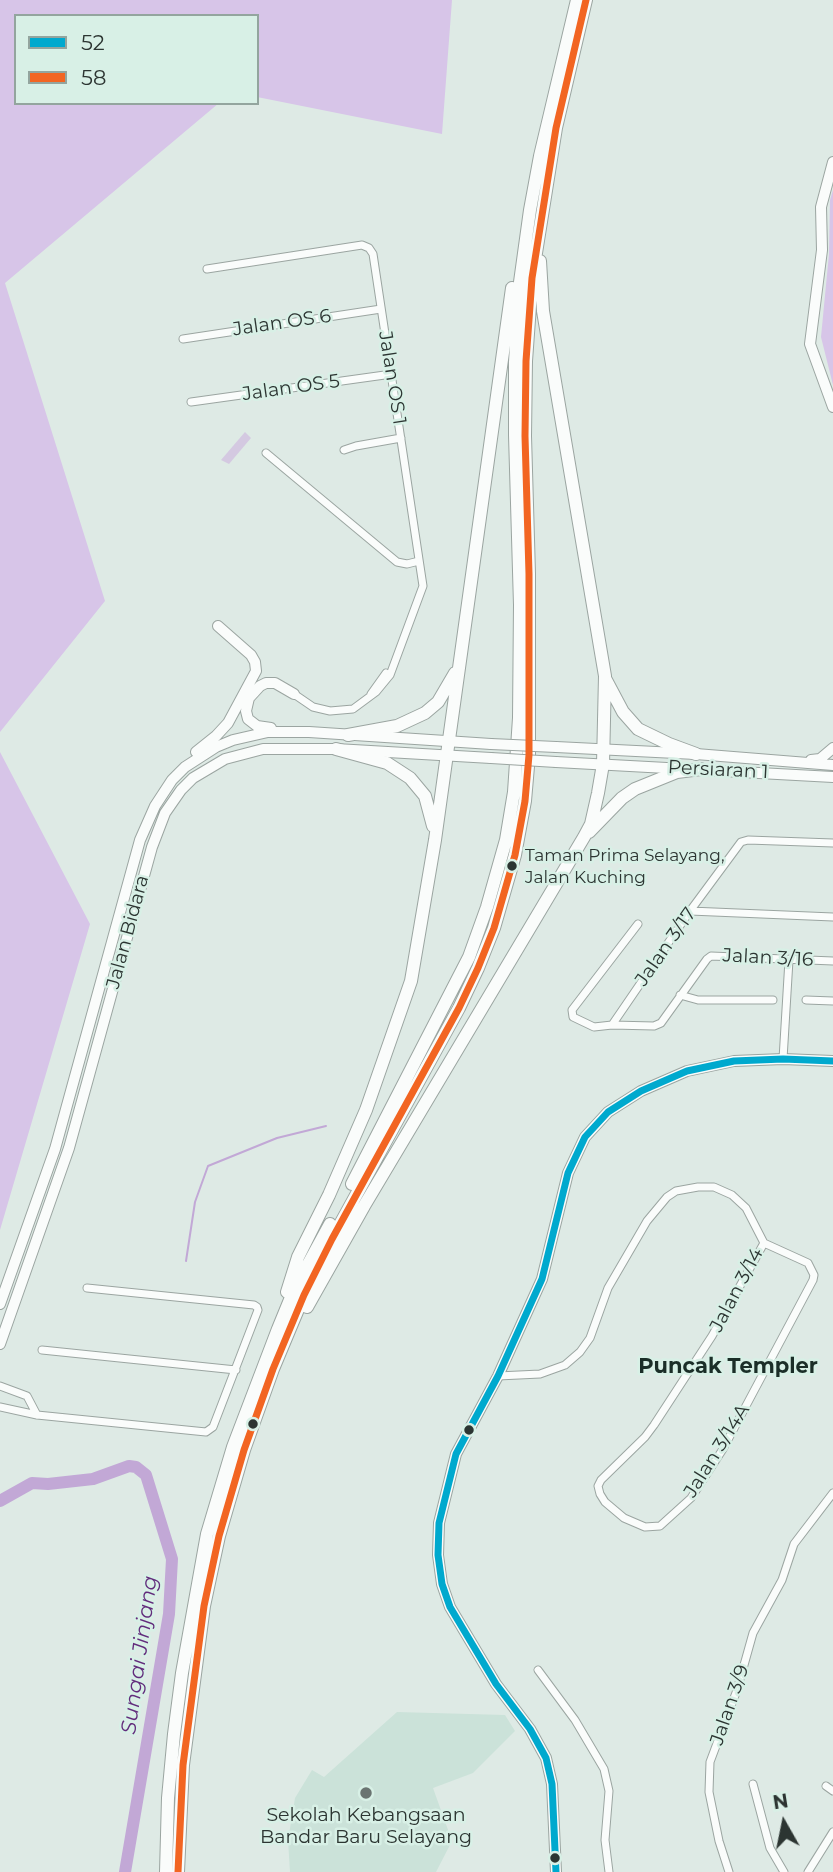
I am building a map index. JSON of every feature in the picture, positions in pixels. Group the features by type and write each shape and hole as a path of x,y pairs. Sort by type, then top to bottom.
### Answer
{"highway":[{"path":"166,1872 168,1798 177,1709 194,1598 207,1534 233,1447 278,1329 307,1265 373,1146 469,957 506,840 514,792 519,718 520,605 515,362 520,282 530,210 577,0"},
{"path":"178,1872 184,1755 204,1606 227,1507 273,1369 304,1294 459,1008 494,929 516,855 528,755 526,361 532,278 555,128 586,0"},
{"path":"278,1329 298,1257 329,1195 366,1110 411,981 466,628 520,231 534,158 558,76"},
{"path":"273,1369 364,1206 591,824 603,764 605,676 543,311 539,239"},
{"path":"348,735 397,726 425,713 439,702 453,679 466,628"},
{"path":"605,676 623,712 638,729 696,754"},
{"path":"336,749 387,763 410,778 428,804 435,840"},
{"path":"584,837 622,798 635,789 677,772 701,769"}],"main road":[{"path":"833,162 821,207 822,250 810,344 833,407"},
{"path":"140,840 149,808 161,785 173,771 223,730 255,675 255,662 218,626"},
{"path":"245,689 256,679 269,675 294,694"},
{"path":"294,694 275,683 262,684 248,698 247,715 250,721 261,727 309,732"},
{"name":"Jalan Bidara","path":"0,1304 55,1150 140,840 163,792 185,766 233,740 252,735 309,732 556,747"},
{"name":"Persiaran 1","path":"556,747 802,762 833,769"},
{"path":"802,762 820,759 833,748"},
{"name":"Jalan Bidara","path":"0,1344 69,1148 152,847 172,801 193,778 225,759 263,749 336,749 556,762"},
{"name":"Persiaran 1","path":"556,762 701,769 833,769"},
{"path":"556,1872 552,1784 546,1758 530,1729 496,1684 450,1607 442,1584 438,1555 441,1511 456,1454 498,1376 542,1279 568,1173 585,1137 608,1112 641,1091 687,1071 734,1061 833,1061"}],"street":[{"name":"Jalan OS 1","path":"207,269 362,245 373,254 423,586 393,667 384,683 369,698 353,709 330,711 313,708 294,694"},
{"name":"Jalan OS 6","path":"183,339 381,309"},
{"name":"Jalan OS 5","path":"191,402 392,374"},
{"path":"344,450 401,438"},
{"path":"266,453 397,562 407,564 418,561"},
{"name":"Jalan 3/17","path":"612,1025 741,842 833,843"},
{"path":"690,911 833,917"},
{"path":"612,1025 594,1027 573,1017 571,1013 638,923"},
{"name":"Jalan 3/16","path":"612,1025 654,1026 661,1023 711,956 833,961"},
{"path":"783,1059 789,960"},
{"path":"680,995 698,1000 773,1000"},
{"path":"806,1000 833,1001"},
{"name":"Jalan 3/14","path":"498,1376 540,1374 565,1365 580,1352 590,1338 608,1288 647,1221 667,1197 676,1191 698,1187 715,1188 732,1195 746,1208 764,1243 712,1336 654,1425 606,1474 598,1486 605,1502 624,1518 645,1527 660,1526"},
{"name":"Jalan 3/14A","path":"660,1526 691,1497 723,1449 813,1280 814,1275 808,1263 764,1243"},
{"path":"0,1294 11,1272"},
{"path":"0,1407 37,1415 210,1431 236,1370 257,1307 87,1288"},
{"path":"42,1350 236,1370"},
{"path":"0,1386 27,1396 37,1415"},
{"name":"Jalan 3/9","path":"729,1872 719,1841 709,1792 710,1762 737,1690 753,1633 782,1580 793,1544 833,1493"},
{"path":"538,1670 575,1720 604,1769 609,1791 605,1840 609,1872"},
{"path":"753,1784 770,1848 784,1872"},
{"path":"809,1872 832,1837"}],"shaded area":[{"path":"0,0 452,0 442,134 259,97 259,14 14,14 14,105 217,105 5,283 105,601 0,732"},
{"path":"833,190 833,385 821,337 829,254 830,200"},
{"path":"245,432 251,438 229,464 221,460"},
{"path":"0,752 90,924 0,1230"},
{"name":"Sekolah Kebangsaan Bandar Baru Selayang","path":"397,1712 505,1715 515,1731 473,1773 433,1788 452,1841 436,1872 290,1872 288,1840 295,1798 312,1770 324,1777"}],"waterway":[{"path":"186,1261 195,1202 208,1166 277,1138 326,1126"},
{"name":"Sungai Jinjang","path":"0,1501 32,1483 93,1479 129,1466 136,1467 146,1475 172,1559 169,1614 125,1872"}],"transit line":[{"name":"58","path":"178,1872 183,1765 204,1606 219,1536 244,1450 273,1369 304,1295 478,968 494,928 515,855 525,801 529,755 529,574 525,436 526,361 532,278 556,128 586,0"},
{"name":"52","path":"556,1872 552,1784 546,1758 530,1729 496,1684 450,1607 442,1584 438,1555 439,1523 456,1454 498,1376 542,1279 568,1173 585,1137 608,1112 641,1091 687,1071 734,1061 833,1061"}],"place":[{"name":"Taman Prima Selayang, Jalan Kuching","path":"512,866"},
{"name":"Sekolah Kebangsaan Bandar Baru Selayang","path":"366,1793"}],"district":[{"name":"Puncak Templer","path":"728,1367"}]}
